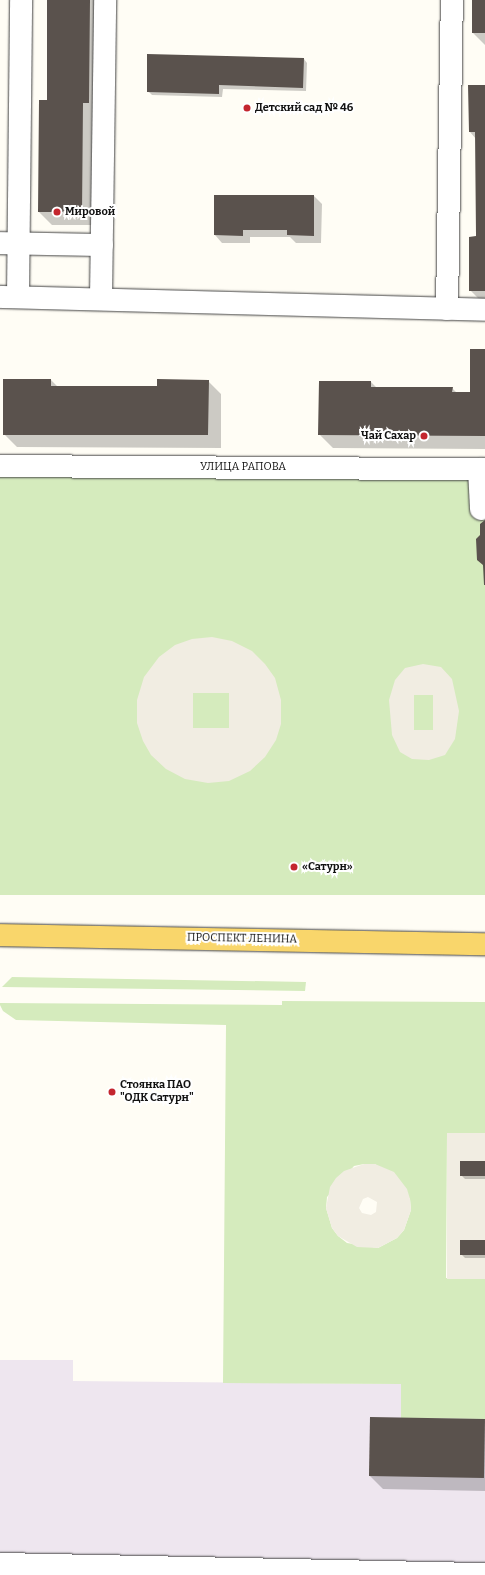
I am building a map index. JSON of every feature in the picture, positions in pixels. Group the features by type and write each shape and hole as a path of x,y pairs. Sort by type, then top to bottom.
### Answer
{"main road":[{"name":"ПРОСПЕКТ ЛЕНИНА","path":"0,935 485,944"}],"street":[{"path":"21,0 9,297 485,310"},
{"path":"101,300 105,0"},
{"path":"447,309 452,0"},
{"path":"10,244 102,245"},
{"name":"УЛИЦА РАПОВА","path":"0,466 482,469"},
{"path":"481,509 482,469"},
{"path":"0,1564 58,1570 485,1574"}],"shaded area":[{"path":"212,637 232,641 252,651 265,664 275,678 281,700 281,724 276,740 265,757 250,771 229,781 208,783 185,779 166,769 151,755 143,741 137,723 137,700 144,677 159,657 175,645 192,639","holes":["193,693 229,693 229,728 193,728"]},
{"path":"423,664 441,667 452,679 459,711 455,739 445,755 429,760 412,759 400,752 392,735 389,700 395,680 405,668","holes":["414,695 433,695 433,730 414,730"]},
{"path":"447,1133 485,1133 485,1279 447,1279"},
{"path":"364,1164 375,1164 394,1172 407,1189 411,1210 404,1230 397,1238 378,1248 357,1247 338,1236 332,1228 326,1208 330,1187 336,1178 344,1171","holes":["368,1197 377,1202 376,1212 371,1215 362,1213 359,1208 363,1199"]},
{"path":"0,1360 73,1360 73,1381 401,1384 485,1419 485,1575 0,1575"}],"green space":[{"path":"0,475 485,475 485,895 0,895"},
{"path":"12,977 306,982 305,991 2,987"},
{"path":"282,1001 485,1002 485,1133 447,1133 446,1278 485,1278 485,1419 401,1418 401,1384 223,1383 226,1025 16,1020 3,1011 0,1003 282,1005","holes":["375,1164 410,1199 411,1210 404,1230 397,1238 378,1248 347,1243 338,1236 332,1228 326,1208 327,1197 354,1166"]}],"building":[{"path":"47,0 90,0 89,103 83,103 82,212 38,212 39,100 47,100"},
{"path":"472,0 485,0 485,33 472,33"},
{"path":"147,54 304,58 303,88 219,85 219,94 147,92"},
{"path":"468,85 485,85 485,291 469,291 469,237 476,236 475,132 469,132"},
{"path":"214,195 314,195 314,236 287,235 287,230 243,230 243,236 214,235"},
{"path":"470,349 485,349 485,436 318,435 319,381 371,381 371,387 453,387 452,392 470,392"},
{"path":"3,379 51,379 51,386 157,386 157,379 209,380 208,435 3,435"},
{"path":"485,520 484,585 483,565 477,560 476,539 480,535 480,524"},
{"path":"460,1161 485,1161 485,1176 460,1176"},
{"path":"460,1240 485,1240 485,1255 460,1255"},
{"path":"370,1417 485,1419 484,1478 369,1476"}],"place":[{"name":"Детский сад № 46","path":"247,108"},
{"name":"Мировой","path":"57,212"},
{"name":"Чай Сахар","path":"424,436"},
{"name":"«Сатурн»","path":"294,867"},
{"name":"Стоянка ПАО \"ОДК Сатурн\"","path":"112,1092"}]}
